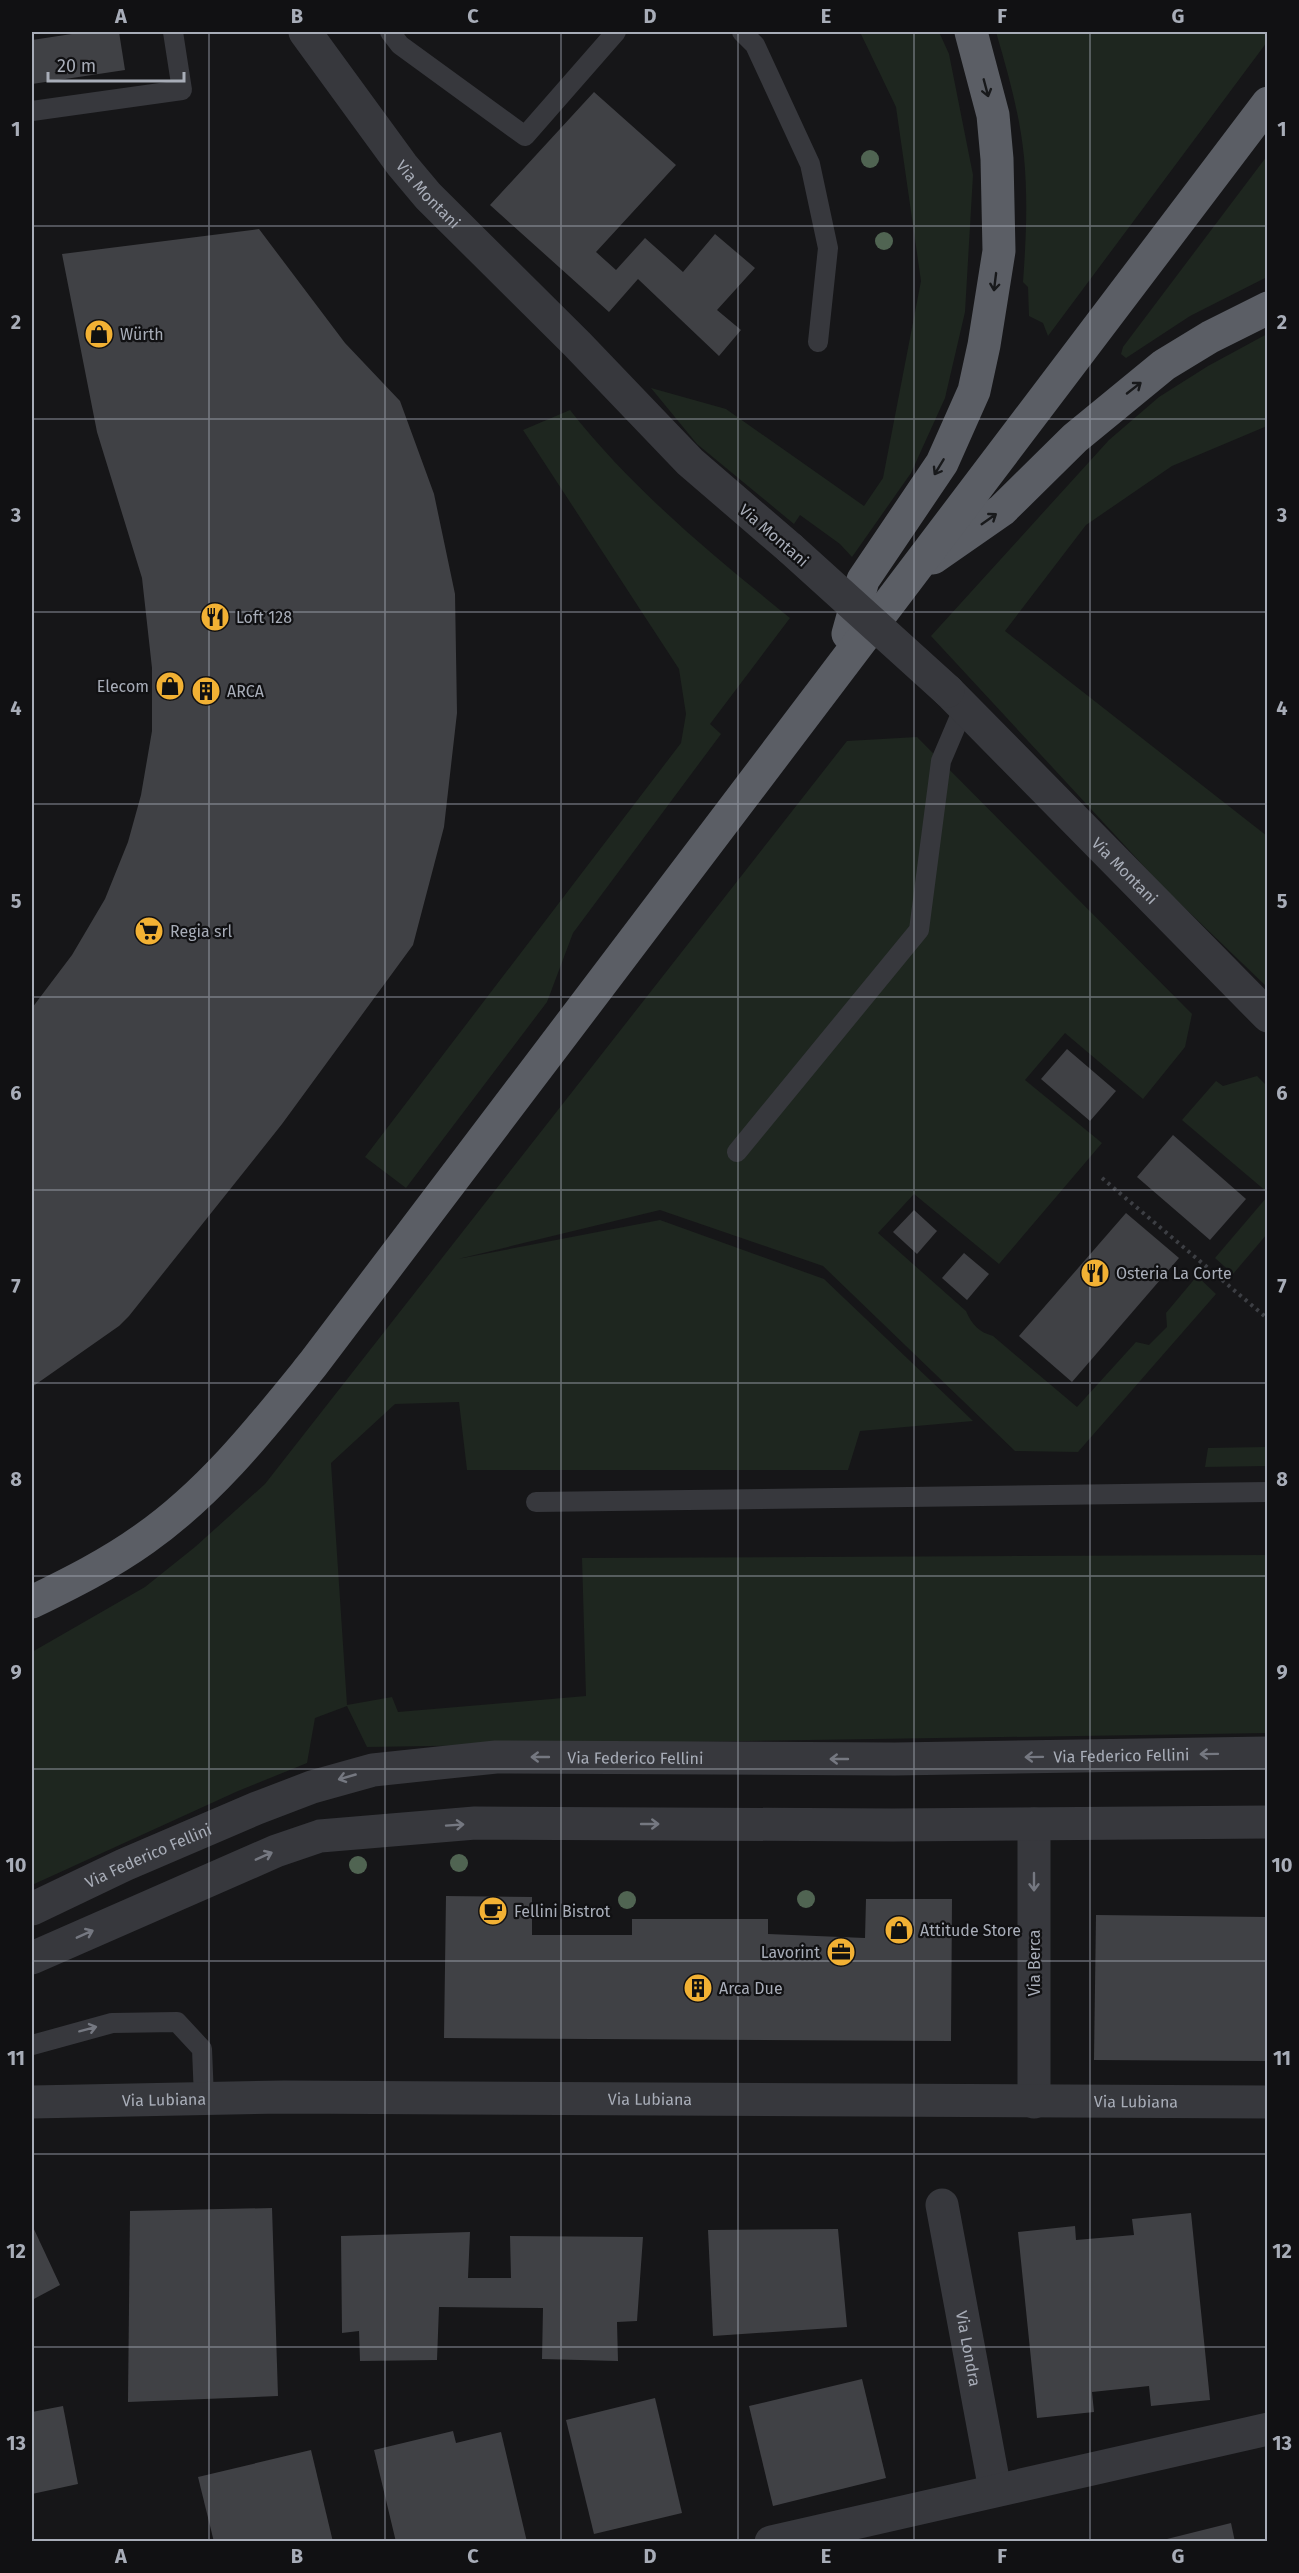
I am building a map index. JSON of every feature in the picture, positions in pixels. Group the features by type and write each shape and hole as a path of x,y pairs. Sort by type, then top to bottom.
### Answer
{"highway":[{"path":"839,668 863,580 942,463 974,391 984,345 999,251 997,159 993,115 971,32"},
{"path":"32,1602 79,1579 145,1539 213,1481 265,1424 314,1364 907,577 1268,103"},
{"path":"907,577 1002,510 1075,438 1164,365 1210,337 1268,308"}],"street":[{"name":"Via Montani","path":"305,32 402,165 428,195 577,344 690,462 790,548 956,699 1268,1016"},
{"name":"Via Federico Fellini","path":"32,1909 124,1865 257,1808 312,1787 373,1770 496,1757 895,1759 1268,1753"},
{"path":"32,1958 276,1851 320,1836 475,1823 1268,1822"},
{"name":"Via Berca","path":"1034,1824 1034,2102"},
{"name":"Via Lubiana","path":"32,2102 204,2098 1268,2102"},
{"name":"Via Londra","path":"942,2205 994,2490"},
{"path":"771,2541 1268,2428"}],"lane":[{"path":"32,111 182,90 173,32"},
{"path":"390,32 400,45 525,136 616,32"},
{"path":"742,32 755,45 810,164 828,248 818,342"},
{"path":"737,1152 919,930 941,761 956,699"},
{"path":"536,1502 1268,1492"},
{"path":"32,2045 112,2023 177,2022 202,2049 204,2098"}],"path":[{"path":"1102,1178 1268,1318"}],"shaded area":[{"path":"860,32 939,32 949,54 973,175 965,312 945,398 911,473 852,557 840,544 800,515 794,524 697,444 651,388 726,409 864,506 883,478 921,281 896,107"},
{"path":"996,32 1267,32 1267,42 1048,336 1043,323 1029,316 1028,287 1023,282 1026,220 1024,157 1017,110"},
{"path":"1267,156 1267,277 1190,316 1126,358 1121,354 1123,347"},
{"path":"1267,334 1267,426 1172,466 1086,525 1005,631 1267,836 1267,987 1164,888 931,636 1109,440 1159,397 1208,366"},
{"path":"570,410 646,494 731,570 790,618 710,724 721,734 573,933 547,1002 406,1188 365,1157 681,743 686,714 679,669 523,430"},
{"path":"917,737 1192,1014 1185,1047 1143,1099 1065,1033 1025,1080 1102,1143 999,1264 914,1194 878,1233 966,1311 976,1327 993,1336 1077,1407 1136,1342 1149,1345 1167,1327 1166,1313 1197,1276 1216,1294 1078,1452 1015,1451 823,1266 660,1210 458,1259 660,1220 824,1279 973,1421 860,1431 848,1470 467,1470 459,1402 395,1404 331,1463 347,1705 392,1697 398,1712 586,1696 582,1558 1267,1555 1267,1733 367,1747 347,1706 315,1718 307,1763 238,1791 32,1885 32,1652 145,1587 195,1547 265,1484 847,741"},
{"path":"1257,1076 1267,1086 1267,1192 1182,1120 1216,1081 1223,1086"},
{"path":"1267,1197 1267,1234 1233,1274 1215,1258"},
{"path":"1267,1447 1267,1466 1205,1467 1208,1448"}],"building":[{"path":"85,32 119,32 125,70 32,84 32,40"},
{"path":"594,92 676,165 596,252 616,270 645,238 683,272 715,234 755,268 717,310 741,330 719,356 638,279 609,312 490,205"},
{"path":"259,229 345,343 400,401 434,494 455,594 457,713 444,827 413,945 282,1124 129,1316 119,1326 32,1387 32,1008 72,955 105,899 128,842 141,795 152,731 152,668 142,578 97,432 62,254"},
{"path":"1067,1049 1116,1091 1090,1121 1041,1079"},
{"path":"1173,1135 1246,1199 1210,1240 1137,1177"},
{"path":"914,1210 937,1231 917,1254 893,1232"},
{"path":"1126,1213 1179,1258 1072,1382 1019,1336"},
{"path":"964,1253 989,1274 967,1300 942,1278"},
{"name":"Arca Due","path":"446,1896 532,1897 532,1935 632,1935 632,1919 768,1919 768,1934 865,1938 866,1899 952,1899 951,2041 444,2038"},
{"path":"1096,1915 1268,1917 1268,2061 1094,2060"},
{"path":"272,2208 278,2396 128,2402 130,2211"},
{"path":"1191,2213 1210,2400 1151,2406 1149,2386 1092,2392 1094,2412 1037,2418 1018,2232 1075,2226 1076,2240 1134,2235 1132,2219"},
{"path":"32,2225 60,2285 32,2300"},
{"path":"838,2229 847,2327 713,2336 708,2230"},
{"path":"470,2232 468,2278 511,2278 510,2236 643,2237 637,2321 617,2322 618,2361 542,2359 543,2308 439,2307 437,2360 360,2361 359,2331 342,2333 341,2236"},
{"path":"862,2379 886,2478 773,2506 749,2406"},
{"path":"655,2398 682,2513 594,2534 566,2420"},
{"path":"63,2406 78,2484 32,2494 32,2412"},
{"path":"453,2431 456,2443 501,2432 527,2542 396,2542 374,2450"},
{"path":"311,2450 333,2542 214,2542 198,2477"},
{"path":"1231,2523 1235,2542 1159,2542 1159,2541"}],"place":[{"name":"Würth","path":"99,334"},
{"name":"Loft 128","path":"215,617"},
{"name":"Elecom","path":"170,686"},
{"name":"ARCA","path":"206,691"},
{"name":"Regia srl","path":"149,931"},
{"name":"Osteria La Corte","path":"1095,1273"},
{"name":"Fellini Bistrot","path":"493,1911"},
{"name":"Attitude Store","path":"899,1930"},
{"name":"Lavorint","path":"841,1952"},
{"name":"Arca Due","path":"698,1988"}]}
